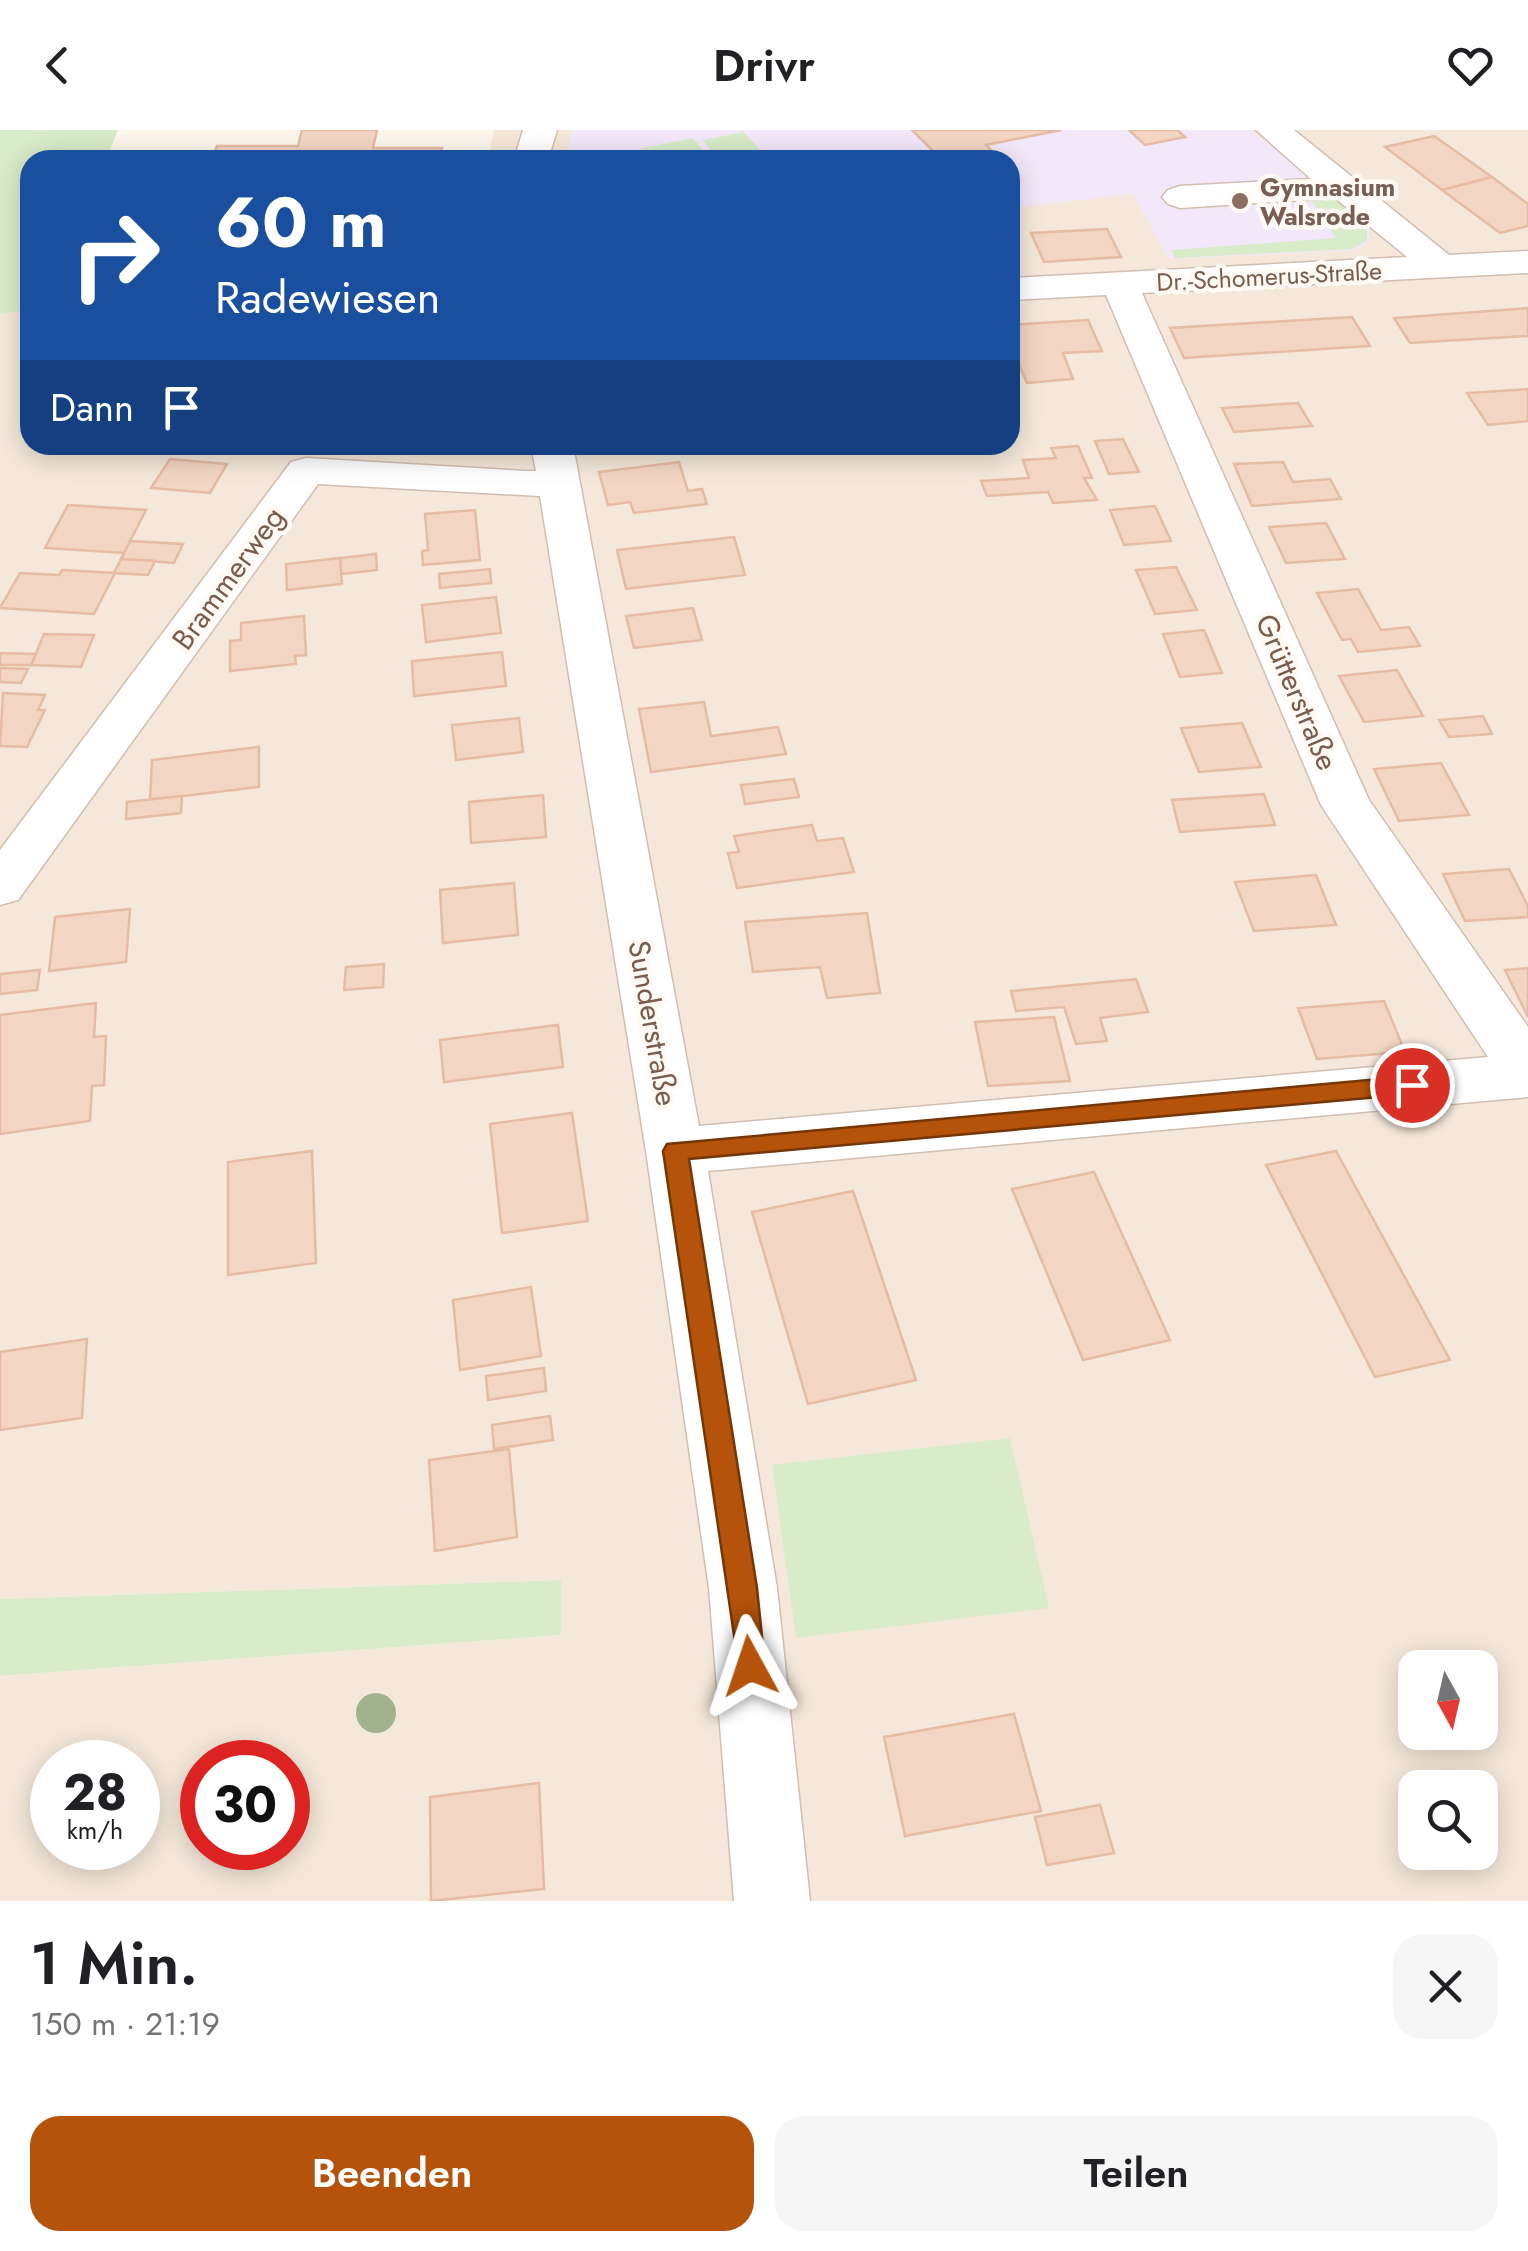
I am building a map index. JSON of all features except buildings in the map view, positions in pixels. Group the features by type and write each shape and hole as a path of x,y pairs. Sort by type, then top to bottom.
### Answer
{"street":[{"path":"1273,130 1441,267"},
{"path":"1180,197 1346,187"},
{"name":"Dr.-Schomerus-Straße","path":"1020,288 1528,262"},
{"name":"Grütterstraße","path":"1120,283 1346,805 1528,1073"},
{"name":"Brammerweg","path":"0,888 306,471 526,484 555,463"},
{"name":"Sunderstraße","path":"555,463 676,1151 743,1588 772,1901"},
{"path":"676,1151 1528,1073"}],"shaded area":[{"path":"494,130 1528,130 1528,1901 0,1901 0,1676 560,1635 561,1580 0,1599 0,314 20,311 20,455 1020,455 1020,150 490,150"},
{"name":"Gymnasium Walsrode","path":"572,130 1251,130 1355,210 1370,226 1370,240 1356,250 1169,259 1133,194 1020,207 1020,150 569,150"}],"green space":[{"path":"0,130 118,130 110,150 20,150 20,311 0,314"},
{"path":"744,132 760,150 711,150 703,140"},
{"path":"693,138 703,150 644,150"},
{"path":"1306,193 1325,196 1347,207 1367,226 1367,240 1353,249 1175,258 1171,250 1336,238"},
{"path":"1010,1438 1049,1608 796,1638 772,1465"},
{"path":"561,1580 561,1635 0,1676 0,1599"}],"place":[{"name":"Gymnasium Walsrode","path":"1240,201"}],"route":[{"path":"750,1666 743,1588 676,1151 1412,1085"}]}
